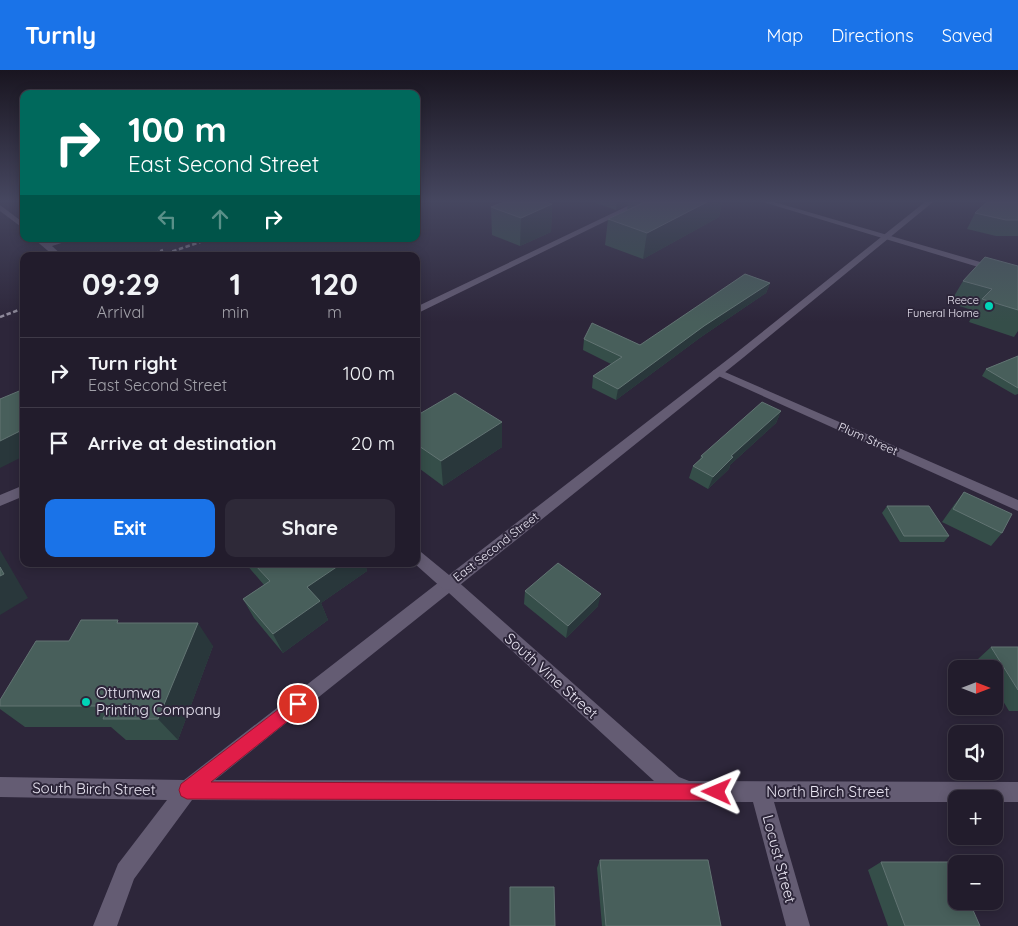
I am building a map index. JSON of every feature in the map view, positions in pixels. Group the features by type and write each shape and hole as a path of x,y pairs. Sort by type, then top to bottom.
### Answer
{"street":[{"path":"42,242 54,252"},
{"path":"46,245 58,242"},
{"path":"420,308 558,242"},
{"name":"East Second Street","path":"105,926 126,872 187,790 718,372 879,242"},
{"path":"906,242 1018,276"},
{"name":"Plum Street","path":"718,372 1018,506"},
{"path":"0,501 20,492"},
{"name":"South Vine Street","path":"420,559 672,784 688,791"},
{"name":"South Birch Street","path":"0,787 187,790"},
{"name":"North Birch Street","path":"187,790 1018,792"},
{"name":"Locust Street","path":"761,792 798,926"}],"building":[{"path":"985,257 1018,266 1018,310 982,299 992,289 963,281"},
{"path":"745,274 770,283 704,326 618,389 593,376 622,357 584,339 592,323 640,345"},
{"path":"1018,356 1018,388 986,369"},
{"path":"20,391 20,431 0,441 0,399"},
{"path":"455,393 502,422 441,461 420,447 420,414"},
{"path":"762,402 781,411 731,456 733,457 713,477 693,466 703,457 701,456"},
{"path":"964,492 1012,514 1002,533 953,509"},
{"path":"887,506 929,506 949,536 904,536"},
{"path":"558,563 601,594 568,626 525,591"},
{"path":"0,567 4,574 0,576"},
{"path":"257,567 337,567 307,587 320,601 273,634 243,599 270,581"},
{"path":"81,620 118,620 117,623 198,623 158,719 103,719 109,706 0,706 0,700 36,641 69,641"},
{"path":"991,647 1018,647 1018,690 1003,666 1003,660 999,660"},
{"path":"600,860 708,860 721,926 606,926"},
{"path":"881,862 948,862 948,910 973,910 980,926 905,926"},
{"path":"510,887 554,887 555,926 510,926"}],"railway":[{"path":"171,252 200,242"},
{"path":"158,252 163,250"},
{"path":"0,317 20,310"}],"place":[{"name":"Reece Funeral Home","path":"989,306"},
{"name":"Ottumwa Printing Company","path":"86,702"}],"route":[{"path":"298,704 187,790 717,792"}]}
